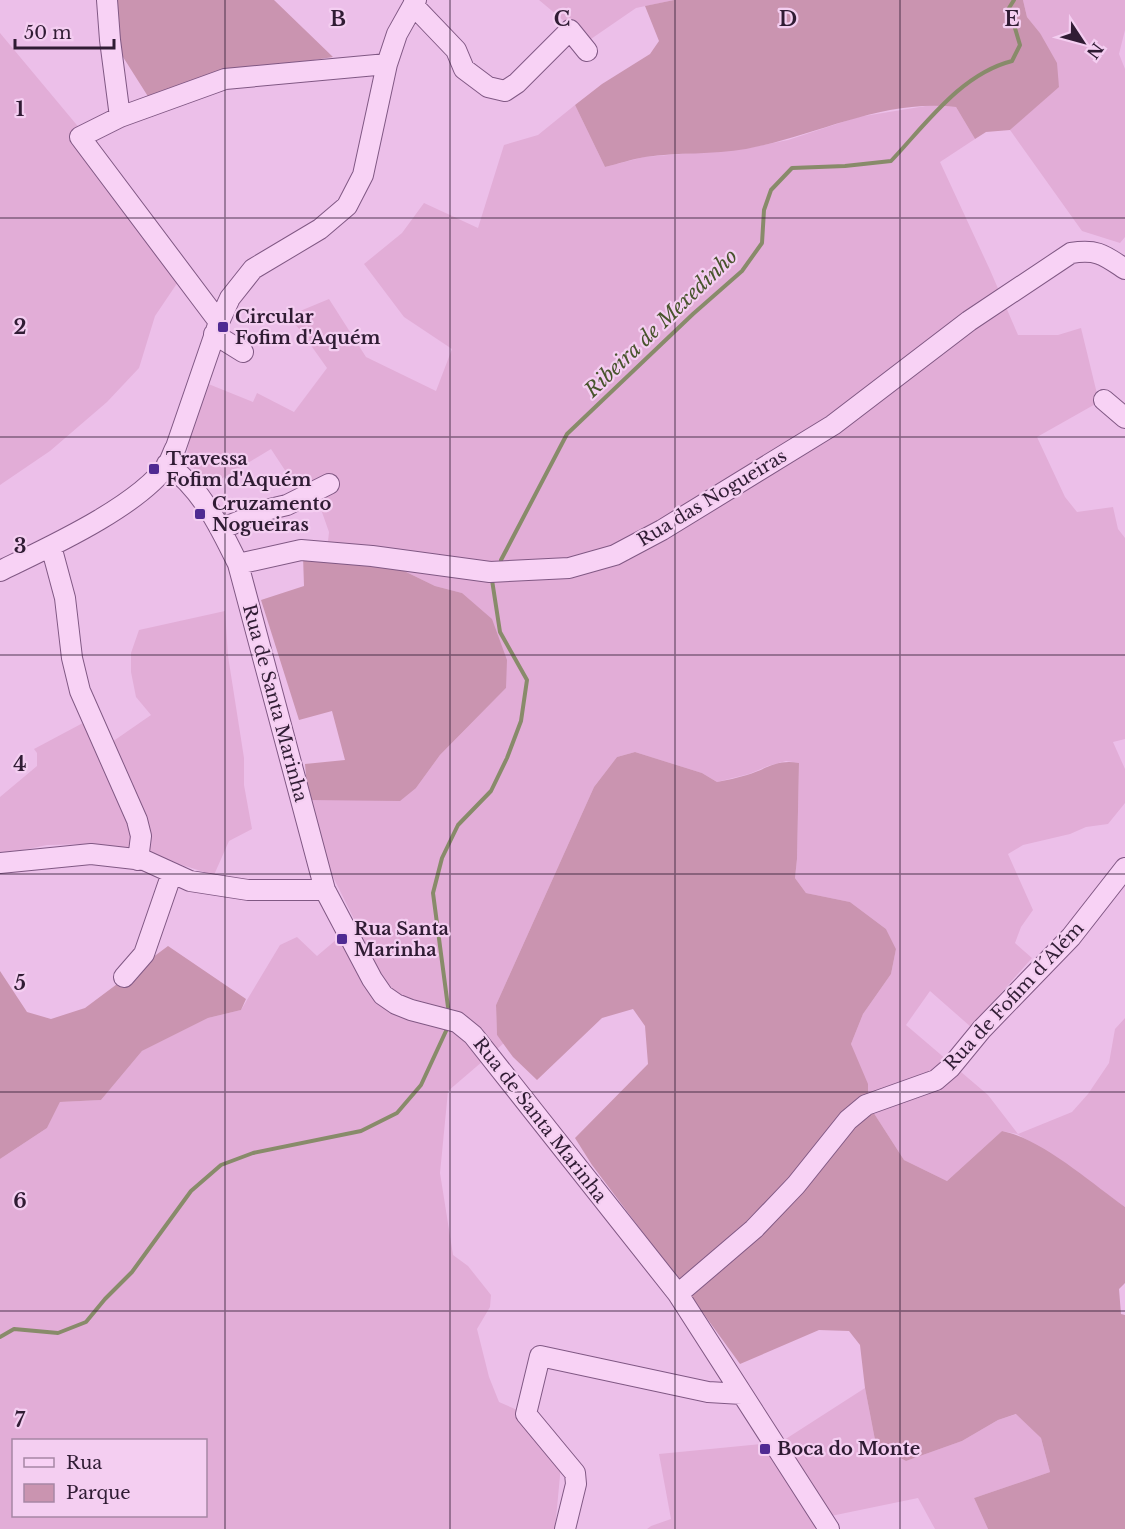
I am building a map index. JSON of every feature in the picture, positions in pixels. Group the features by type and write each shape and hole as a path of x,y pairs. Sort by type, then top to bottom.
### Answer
{"street":[{"path":"107,0 120,117"},
{"path":"0,571 105,516 145,487 167,464 176,447 217,328 230,298 253,269 320,229 347,206 363,175 387,64 397,34 415,2 456,50 464,69 488,87 505,91 517,83 566,31 570,30 587,51"},
{"path":"243,352 217,328 80,137 120,117 225,79 387,64"},
{"name":"Rua das Nogueiras","path":"238,564 301,549 490,572 569,568 615,555 662,530 833,424 969,321 1071,253 1084,251 1101,253 1125,269"},
{"path":"1104,400 1125,418"},
{"name":"Rua de Santa Marinha","path":"167,464 193,486 221,529 238,564 325,890 372,979 383,995 396,1004 456,1022 473,1035 678,1294 829,1529"},
{"path":"221,529 266,510 287,506 329,484"},
{"path":"51,546 65,598 75,675 93,724 137,820 141,836 138,860"},
{"path":"0,863 91,854 138,860 190,881 248,890 325,890"},
{"name":"Rua de Fofim d´Além","path":"678,1294 754,1229 796,1185 848,1120 866,1105 936,1080 950,1068 982,1029 1071,937 1125,868"},
{"path":"124,977 144,954 172,873"},
{"path":"565,1529 576,1484 575,1473 526,1414 540,1356 708,1392 742,1394"}],"shaded area":[{"path":"539,0 674,0 636,8 588,41"},
{"path":"1023,0 1125,0 1125,30 1119,54 1125,69 1125,237 1120,243 1082,231 1010,130 1059,86 1040,33 1027,17"},
{"path":"0,33 96,148 182,276 155,316 139,368 107,402 50,451 0,485"},
{"path":"575,105 605,167 644,157 743,149 788,140 858,117 932,105 956,107 975,139 940,162 1018,335 1058,335 1081,328 1099,402 1037,437 1065,497 1077,512 1113,507 1118,529 1125,538 1125,739 1113,742 1125,769 1125,803 1108,824 1086,827 1070,834 1023,845 1008,854 1033,910 1021,927 1015,943 1032,958 971,1027 930,991 906,1025 988,1095 1018,1134 1072,1112 1088,1094 1109,1063 1115,1029 1125,1018 1125,1207 1052,1155 1017,1134 1002,1131 947,1181 904,1160 868,1104 851,1044 863,1014 891,974 896,949 886,929 850,902 806,893 795,878 799,763 786,761 717,782 702,773 635,752 617,757 594,787 496,1005 497,1035 504,1043 448,1091 440,1173 453,1255 468,1266 491,1295 490,1307 477,1329 489,1377 499,1402 522,1412 561,1465 555,1529 0,1529 0,1159 47,1128 60,1102 101,1100 142,1051 208,1018 241,1010 280,945 297,937 317,956 356,923 329,869 308,800 416,788 440,755 506,688 462,593 435,586 398,568 326,560 329,532 317,498 296,487 271,449 208,487 192,466 187,453 206,383 253,402 257,393 294,412 327,368 288,316 329,299 366,357 436,391 452,349 404,317 364,264 402,233 424,203 478,228 504,145 538,135"},
{"path":"225,611 228,656 244,758 244,785 252,829 229,841 214,875 143,853 96,844 47,845 0,855 0,797 37,766 37,753 34,749 96,716 112,742 151,715 136,697 131,672 131,653 139,630"},
{"path":"865,1388 876,1445 906,1461 962,1441 998,1420 1017,1414 1041,1438 1050,1472 974,1498 988,1529 935,1529 918,1498 826,1517 814,1529 647,1529 671,1519 659,1454 781,1442"}],"green space":[{"path":"108,0 274,0 333,57 263,68 149,98 123,57"},
{"path":"674,0 1023,0 1027,17 1040,33 1057,63 1059,87 1010,130 986,132 975,139 956,107 929,106 876,113 746,149 645,157 605,167 575,105 602,84 650,54 659,41 645,6"},
{"path":"303,556 398,568 435,586 462,593 492,619 507,660 506,688 440,755 416,788 400,801 308,800 305,764 345,760 332,711 299,720 261,600 304,586"},
{"path":"635,752 702,773 717,782 747,775 778,763 799,763 795,878 806,893 850,902 886,929 896,949 891,974 863,1014 851,1044 868,1084 868,1104 904,1160 947,1181 1002,1131 1050,1152 1125,1207 1125,1283 1119,1289 1121,1314 1125,1315 1125,1529 988,1529 974,1498 1050,1472 1041,1438 1016,1414 998,1420 962,1441 906,1461 876,1445 865,1388 860,1345 849,1331 819,1330 740,1364 592,1165 575,1138 648,1064 645,1026 633,1009 602,1018 537,1080 513,1057 497,1035 496,1005 594,787 617,757"},
{"path":"168,946 246,999 241,1010 208,1018 142,1051 101,1100 60,1102 47,1128 0,1159 0,971 27,1012 51,1019 85,1008"}],"waterway":[{"name":"Ribeira de Mexedinho","path":"501,560 567,434 693,314 742,271 762,243 764,210 771,190 792,168 891,161 931,117 961,89 976,77 1012,61 1020,45 1009,8 1014,0"},
{"name":"Ribeira de Mexedinho","path":"448,1007 433,893 442,858 458,825 491,791 507,758 521,721 527,680 500,632 492,580"},
{"name":"Ribeira de Mexedinho","path":"0,1337 14,1329 58,1333 86,1322 132,1272 191,1191 221,1165 253,1153 361,1131 397,1113 421,1085 446,1031"}],"place":[{"name":"Circular Fofim d'Aquém","path":"223,327"},
{"name":"Travessa Fofim d'Aquém","path":"154,469"},
{"name":"Cruzamento Nogueiras","path":"200,514"},
{"name":"Rua Santa Marinha","path":"342,939"},
{"name":"Boca do Monte","path":"765,1449"}]}
